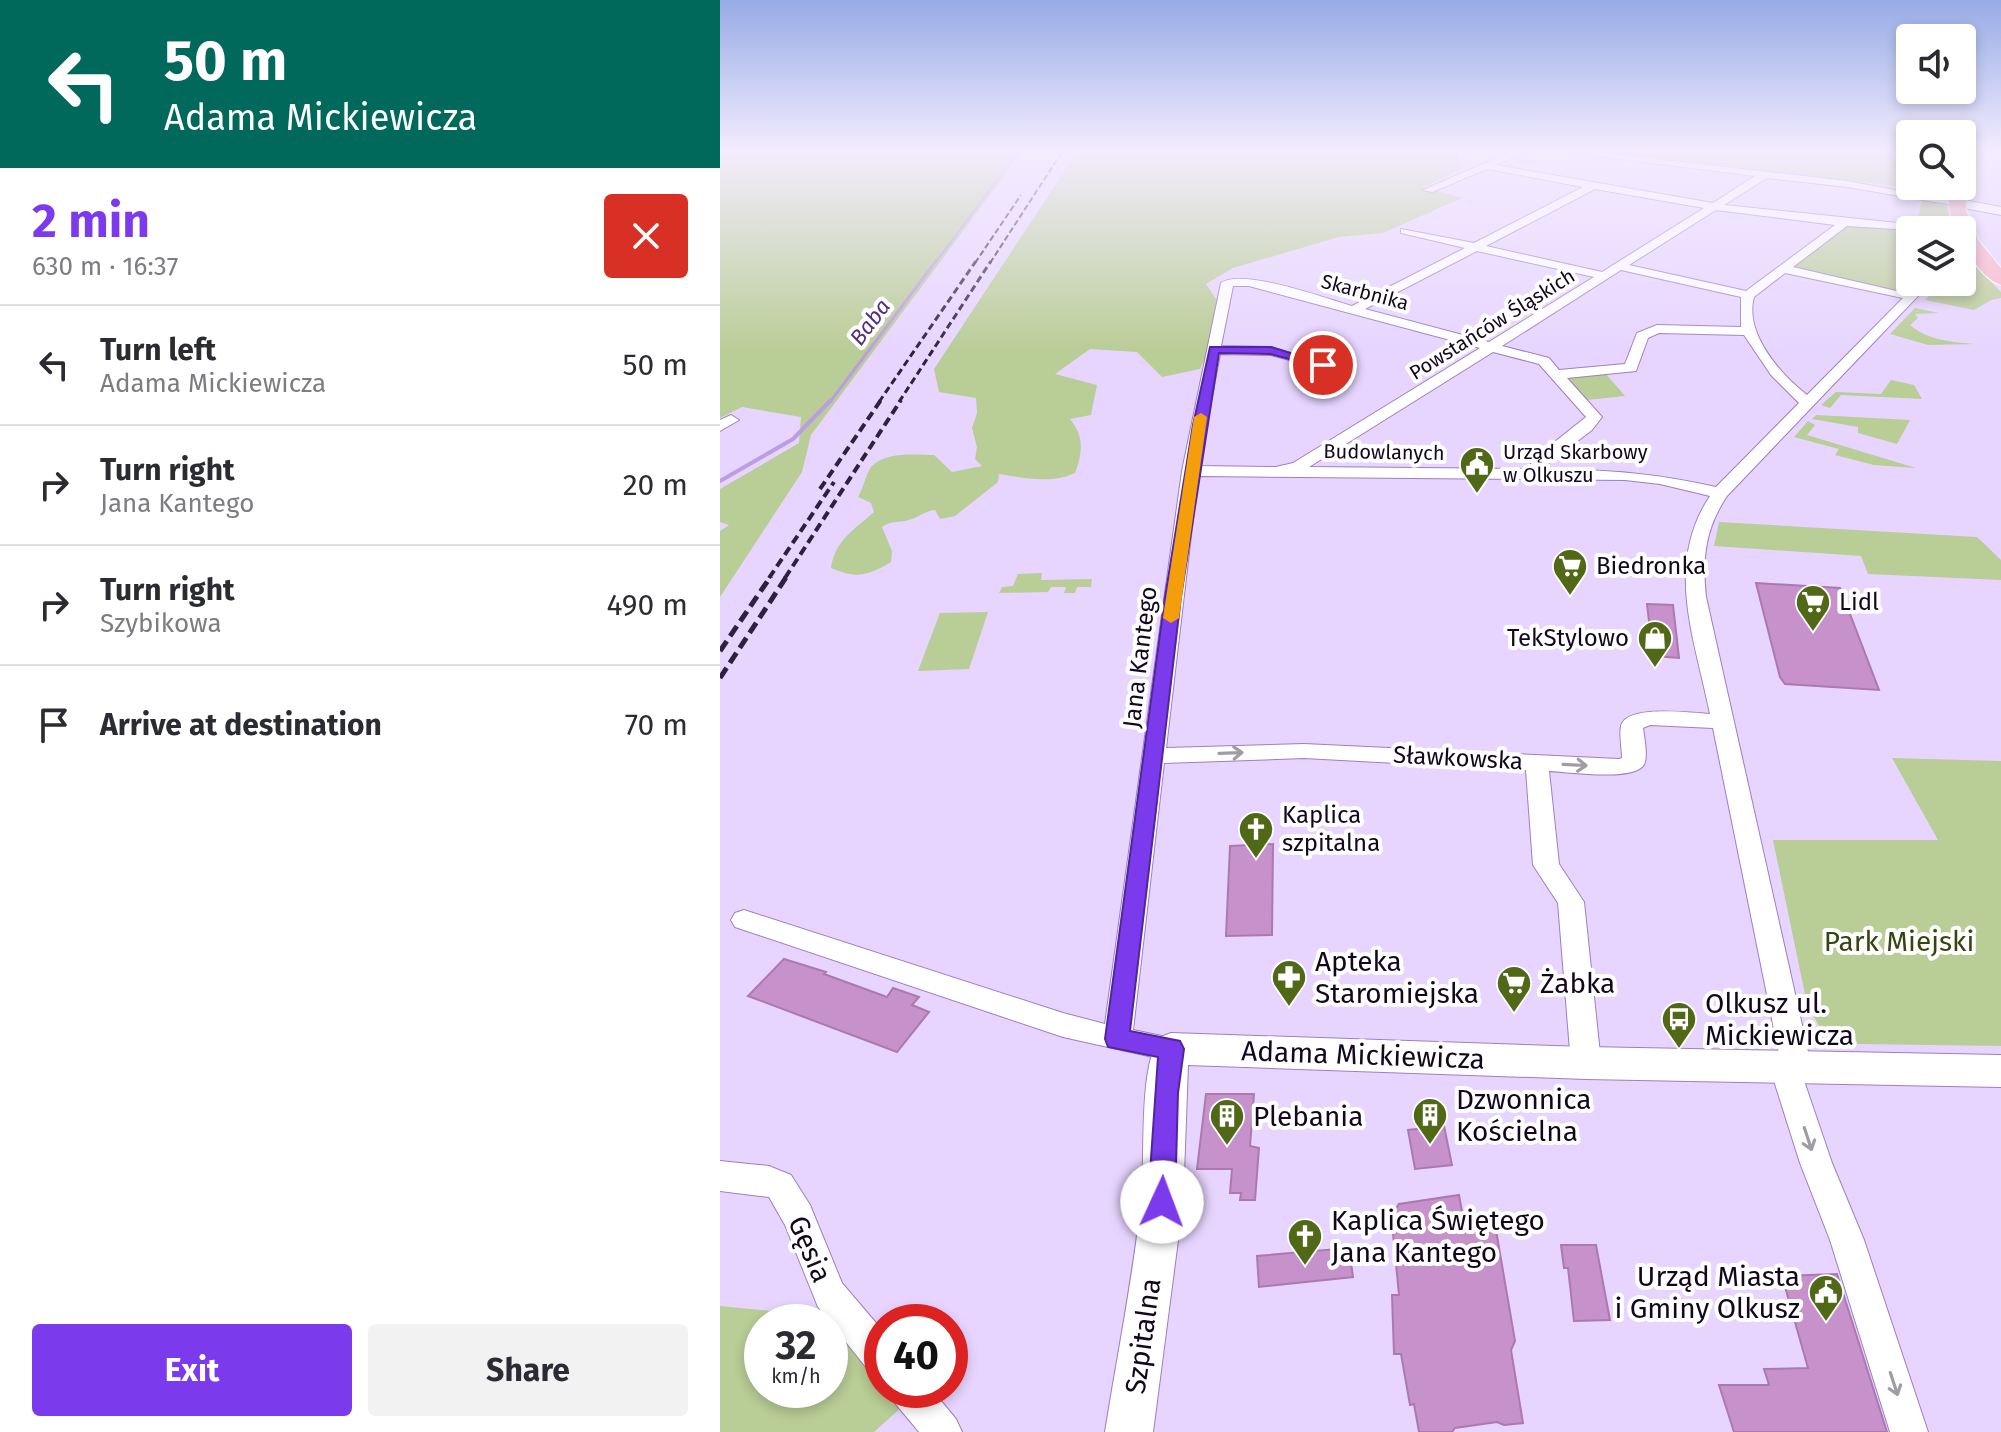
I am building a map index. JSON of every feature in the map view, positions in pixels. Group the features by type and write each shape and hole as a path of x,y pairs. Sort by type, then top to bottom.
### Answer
{"main road":[{"path":"1968,219 1969,242 2001,279"}],"street":[{"path":"1355,309 1529,219"},
{"name":"Powstańców Śląskich","path":"1275,472 1311,460 1696,219"},
{"path":"1801,219 1896,226"},
{"path":"1808,402 1790,390 1749,331 1744,303 1748,295 1843,224"},
{"path":"1405,231 1606,276"},
{"path":"1622,267 1748,295"},
{"path":"1783,269 1912,296 1720,493 1703,517 1692,561 1696,597 1790,1065 1816,1163 1847,1240 1909,1432"},
{"name":"Skarbnika","path":"1227,283 1249,282 1492,346 1544,361 1557,374"},
{"name":"Jana Kantego","path":"1117,1039 1190,471 1227,283"},
{"path":"1557,374 1631,368 1642,336 1657,329 1749,331"},
{"path":"1214,350 1271,351 1323,365"},
{"path":"1538,475 1538,463 1587,427 1594,417 1557,374"},
{"name":"Budowlanych","path":"1190,471 1642,476 1720,493"},
{"name":"Sławkowska","path":"1153,756 1304,751 1621,767 1634,762 1632,725 1637,720 1722,721"},
{"path":"1537,763 1546,865 1571,902 1586,1063"},
{"name":"Adama Mickiewicza","path":"744,920 963,993 1117,1039 1171,1049 1586,1063 2001,1071"},
{"name":"Szpitalna","path":"1129,1432 1162,1202 1166,1093 1171,1049"},
{"name":"Gęsia","path":"720,1176 769,1181 780,1186 798,1216 830,1295 864,1336"},
{"path":"923,1408 943,1432"}],"green space":[{"path":"720,219 972,219 811,435 802,472 720,597 720,531 729,525 720,522 720,489 799,443 801,417 742,407 720,418"},
{"path":"1033,219 1415,219 1383,233 1339,237 1233,268 1206,284 1218,302 1211,346 1200,369 1162,377 1137,352 1090,349 1055,374 1097,385 1091,415 1070,419 1081,444 1075,473 1047,479 999,474 998,482 955,516 940,519 935,510 882,527 892,551 891,562 883,567 855,575 831,568 841,543 874,512 871,503 858,497 869,470 877,462 901,455 934,455 952,472 982,466 975,459 977,447 972,428 977,413 976,398 939,392 934,369"},
{"path":"1848,225 1896,227 1896,290 1792,268"},
{"path":"1976,267 2001,292 2001,298 1974,310 1925,300 1929,296 1976,296"},
{"path":"1915,308 1939,313 1915,314 1918,318 1910,325 1917,330 1941,340 1976,344 1928,345 1890,334"},
{"path":"1606,374 1625,396 1587,400 1567,377"},
{"path":"1891,380 1914,385 1922,399 1841,395 1830,408 1821,405 1836,392 1881,394"},
{"path":"1816,415 1910,420 1897,444 1858,433 1858,427 1812,419"},
{"path":"1808,421 1815,425 1807,435 1916,468 1874,465 1835,455 1839,449 1794,437"},
{"path":"1719,522 1977,537 2001,560 2001,580 1868,574 1861,556 1714,546"},
{"path":"1042,573 1041,580 1092,579 1091,587 1077,587 1075,593 1064,593 1066,587 1051,587 1048,592 999,593 1002,587 1013,586 1018,574"},
{"path":"988,612 969,669 918,671 940,613"},
{"name":"Park Miejski","path":"1892,758 2001,761 2001,1046 1858,1044 1825,1037 1807,1004 1773,840 1938,840"},
{"path":"720,1306 744,1308 744,1408 848,1408 848,1345 864,1363 864,1408 901,1408 874,1432 720,1432"}],"building":[{"name":"Lidl","path":"1756,583 1840,588 1879,690 1785,684 1780,677"},
{"path":"1647,604 1673,605 1679,658 1653,656"},
{"path":"1273,844 1272,935 1226,936 1230,846"},
{"path":"784,959 887,997 893,988 919,997 912,1005 929,1012 897,1052 748,996"},
{"name":"Plebania","path":"1206,1094 1254,1094 1250,1146 1259,1148 1255,1200 1240,1200 1241,1193 1230,1193 1232,1169 1197,1169"},
{"name":"Dzwonnica Kościelna","path":"1444,1126 1452,1165 1415,1169 1408,1130"},
{"path":"1459,1195 1466,1233 1496,1230 1515,1341 1511,1350 1523,1423 1504,1425 1497,1422 1455,1428 1452,1432 1419,1432 1414,1404 1410,1405 1401,1354 1394,1354 1392,1295 1399,1295 1392,1223 1388,1221 1399,1204"},
{"path":"1561,1245 1596,1245 1610,1320 1574,1321 1568,1268 1564,1268"},
{"name":"Kaplica Świętego Jana Kantego","path":"1349,1248 1353,1277 1259,1287 1257,1256"},
{"name":"Urząd Miasta i Gminy Olkusz","path":"1837,1274 1887,1432 1734,1432 1719,1385 1769,1385 1764,1369 1808,1368 1782,1276"}],"waterway":[{"name":"Baba","path":"935,263 968,219"},
{"name":"Baba","path":"830,402 936,261"},
{"name":"Baba","path":"720,481 793,439 831,400"}],"railway":[{"path":"975,263 1005,219"},
{"path":"990,263 1019,219"},
{"path":"879,402 976,261"},
{"path":"899,402 991,261"},
{"path":"820,489 881,400"},
{"path":"785,578 901,400"},
{"path":"769,578 834,482"},
{"path":"720,651 771,576"},
{"path":"720,678 787,576"}],"slow traffic":[{"path":"1171,618 1190,471 1201,417"}],"place":[{"name":"Urząd Skarbowy w Olkuszu","path":"1477,495"},
{"name":"Biedronka","path":"1570,597"},
{"name":"Lidl","path":"1813,633"},
{"name":"TekStylowo","path":"1655,669"},
{"name":"Kaplica szpitalna","path":"1256,860"},
{"name":"Apteka Staromiejska","path":"1289,1008"},
{"name":"Żabka","path":"1514,1014"},
{"name":"Olkusz ul. Mickiewicza","path":"1679,1050"},
{"name":"Dzwonnica Kościelna","path":"1430,1146"},
{"name":"Plebania","path":"1227,1147"},
{"name":"Kaplica Świętego Jana Kantego","path":"1305,1267"},
{"name":"Urząd Miasta i Gminy Olkusz","path":"1826,1323"}],"route":[{"path":"1162,1202 1166,1093 1171,1049 1117,1039 1190,471 1214,350 1261,349 1323,365"}]}
